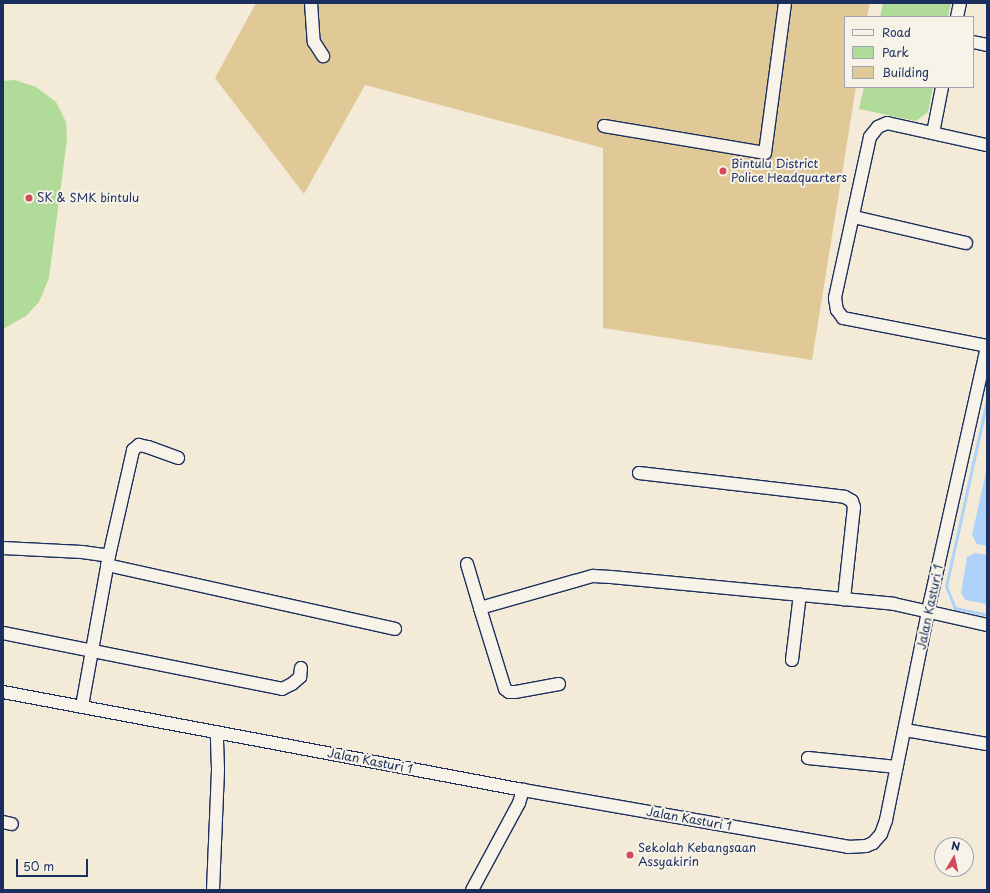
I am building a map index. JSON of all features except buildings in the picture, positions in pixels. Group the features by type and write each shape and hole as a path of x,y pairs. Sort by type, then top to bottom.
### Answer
{"street":[{"path":"311,3 314,42 323,56"},
{"path":"604,126 765,153 785,3"},
{"path":"957,16 960,3"},
{"path":"974,42 987,45"},
{"path":"933,133 942,88"},
{"path":"986,145 888,123 878,127 870,137 854,217 835,298 837,310 843,318 987,347"},
{"path":"854,217 966,243"},
{"name":"Jalan Kasturi 1","path":"3,692 523,790 857,848 873,843 881,834 897,767 929,612 983,390 987,347"},
{"path":"82,706 108,561 134,447 139,445 148,447 178,458"},
{"path":"639,473 845,497 852,501 854,507 844,599"},
{"path":"3,548 82,552 108,561 395,629"},
{"path":"467,564 505,689 509,692 515,692 559,684"},
{"path":"480,608 593,576 800,594 894,604 987,625"},
{"path":"792,660 800,594"},
{"path":"3,634 282,689 292,684 300,677 301,668"},
{"path":"905,730 987,744"},
{"path":"213,890 218,769 217,732"},
{"path":"808,758 897,767"},
{"path":"472,890 519,803 523,790"}],"green space":[{"path":"883,3 951,3 948,16 880,16"},
{"path":"15,80 36,87 56,102 66,122 67,139 49,278 39,302 26,316 3,329 3,81"},
{"path":"864,88 933,88 928,112 916,121 859,109"}],"water":[{"path":"987,467 987,546 977,544 972,535"},
{"path":"975,553 987,555 987,604 965,600 961,593 967,557"}],"waterway":[{"path":"987,400 946,586 955,608 987,615"}],"place":[{"name":"Bintulu District Police Headquarters","path":"723,171"},
{"name":"SK & SMK bintulu","path":"29,198"},
{"name":"Sekolah Kebangsaan Assyakirin","path":"630,855"}]}
